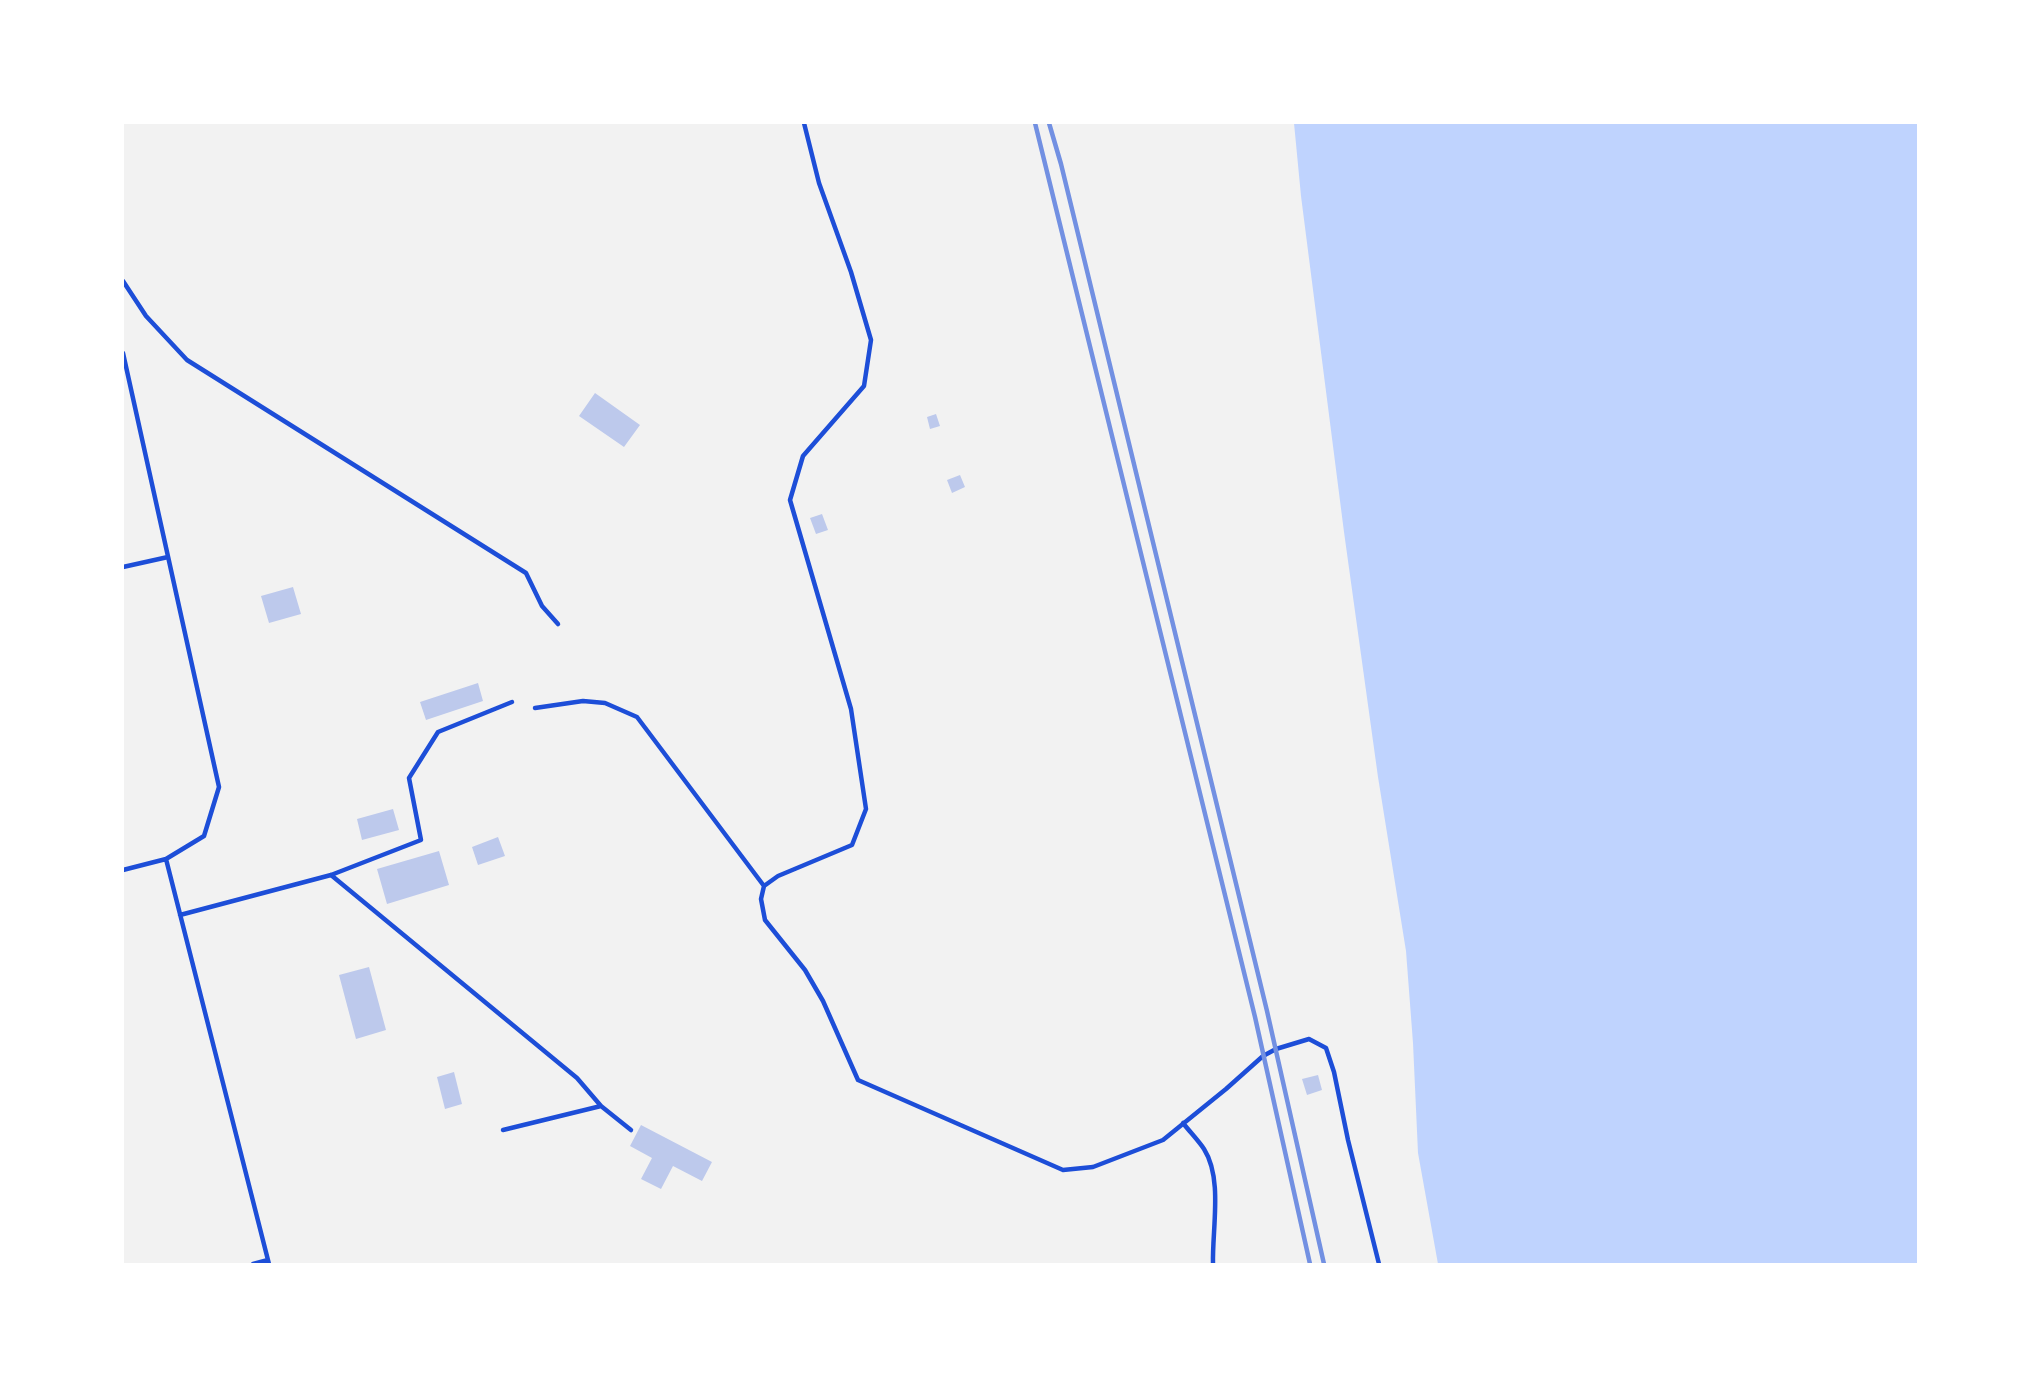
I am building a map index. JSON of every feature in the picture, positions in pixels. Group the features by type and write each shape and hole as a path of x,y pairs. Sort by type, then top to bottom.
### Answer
{"lane":[{"path":"804,123 819,183 851,272 871,340 864,386 803,456 789,500 851,709 866,809 852,845 778,876 764,886 761,899 765,920 806,970 823,1001 858,1080 1063,1170 1094,1167 1163,1140 1263,1056 1276,1049 1309,1039 1326,1048 1334,1072 1378,1264"},
{"path":"123,281 146,316 187,360 526,573 542,606 558,624"},
{"path":"123,353 219,787 204,836 166,859 123,870"},
{"path":"123,567 168,557"},
{"path":"535,708 583,700 605,703 637,717 764,886"},
{"path":"180,915 331,875 421,840 410,778 438,732 512,702"},
{"path":"166,859 268,1262 253,1264"},
{"path":"331,875 577,1078 601,1106 631,1130"},
{"path":"503,1130 601,1106"},
{"path":"1183,1124 1205,1150 1216,1186 1212,1264"}],"water":[{"path":"1294,123 1918,123 1918,1264 1438,1264 1418,1153 1406,951 1378,777 1344,532 1301,196"}],"building":[{"path":"595,393 640,425 624,447 579,416"},
{"path":"936,414 940,426 930,429 927,417"},
{"path":"960,475 965,487 952,493 947,480"},
{"path":"822,514 828,530 816,534 810,518"},
{"path":"293,587 301,614 269,623 261,596"},
{"path":"478,683 483,701 426,720 420,702"},
{"path":"393,809 399,830 362,840 357,819"},
{"path":"498,837 505,856 478,865 472,847"},
{"path":"439,851 449,885 387,904 377,869"},
{"path":"369,967 386,1030 356,1039 339,975"},
{"path":"454,1072 462,1104 445,1109 437,1077"},
{"path":"1318,1075 1322,1090 1307,1095 1302,1079"},
{"path":"641,1125 712,1162 702,1181 673,1166 661,1189 641,1179 652,1158 630,1146"}],"railway":[{"path":"1035,123 1255,1017 1310,1264"},
{"path":"1049,123 1061,164 1267,1011 1324,1264"}]}
